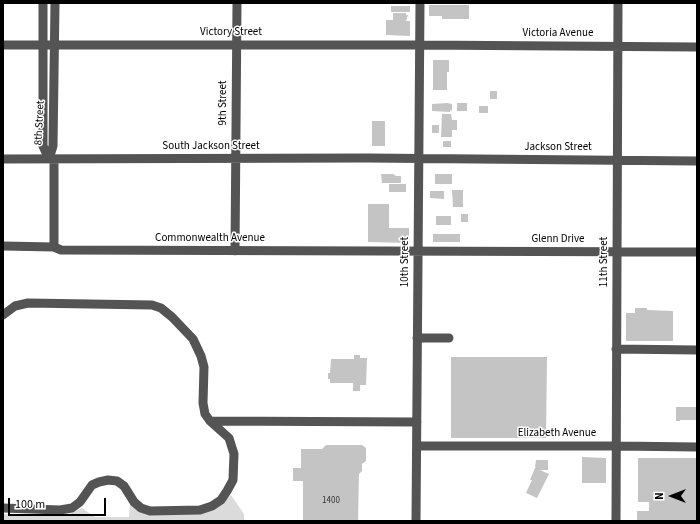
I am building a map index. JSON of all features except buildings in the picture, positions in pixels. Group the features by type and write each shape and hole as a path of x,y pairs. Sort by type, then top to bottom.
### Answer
{"street":[{"name":"8th Street","path":"43,3 43,146 51,159"},
{"name":"8th Street","path":"54,247 51,159 53,146 55,3"},
{"name":"9th Street","path":"235,251 237,3"},
{"name":"10th Street","path":"416,521 420,3"},
{"name":"11th Street","path":"616,521 618,3"},
{"name":"Victory Street","path":"3,45 420,45"},
{"name":"Victoria Avenue","path":"420,45 697,47"},
{"name":"South Jackson Street","path":"3,159 419,159"},
{"name":"Jackson Street","path":"419,159 697,160"},
{"name":"Commonwealth Avenue","path":"3,246 54,247 61,250 418,251"},
{"name":"Glenn Drive","path":"418,251 697,252"},
{"path":"3,315 15,306 28,303 152,305 160,308 172,317 193,340 201,356 204,367 203,403 205,414 210,421 229,438 234,454 233,480 221,500 212,506 200,510 150,511 141,508 134,502 124,486 117,481 108,480 92,485 80,502 72,508 60,510 3,508"},
{"path":"417,338 449,338"},
{"path":"616,349 697,350"},
{"path":"210,421 417,422"},
{"name":"Elizabeth Avenue","path":"417,446 697,447"}],"shaded area":[{"path":"231,495 244,514 244,521 3,521 3,514 68,515 82,508 95,517 129,517 130,502 151,515 205,513 216,508"}]}
